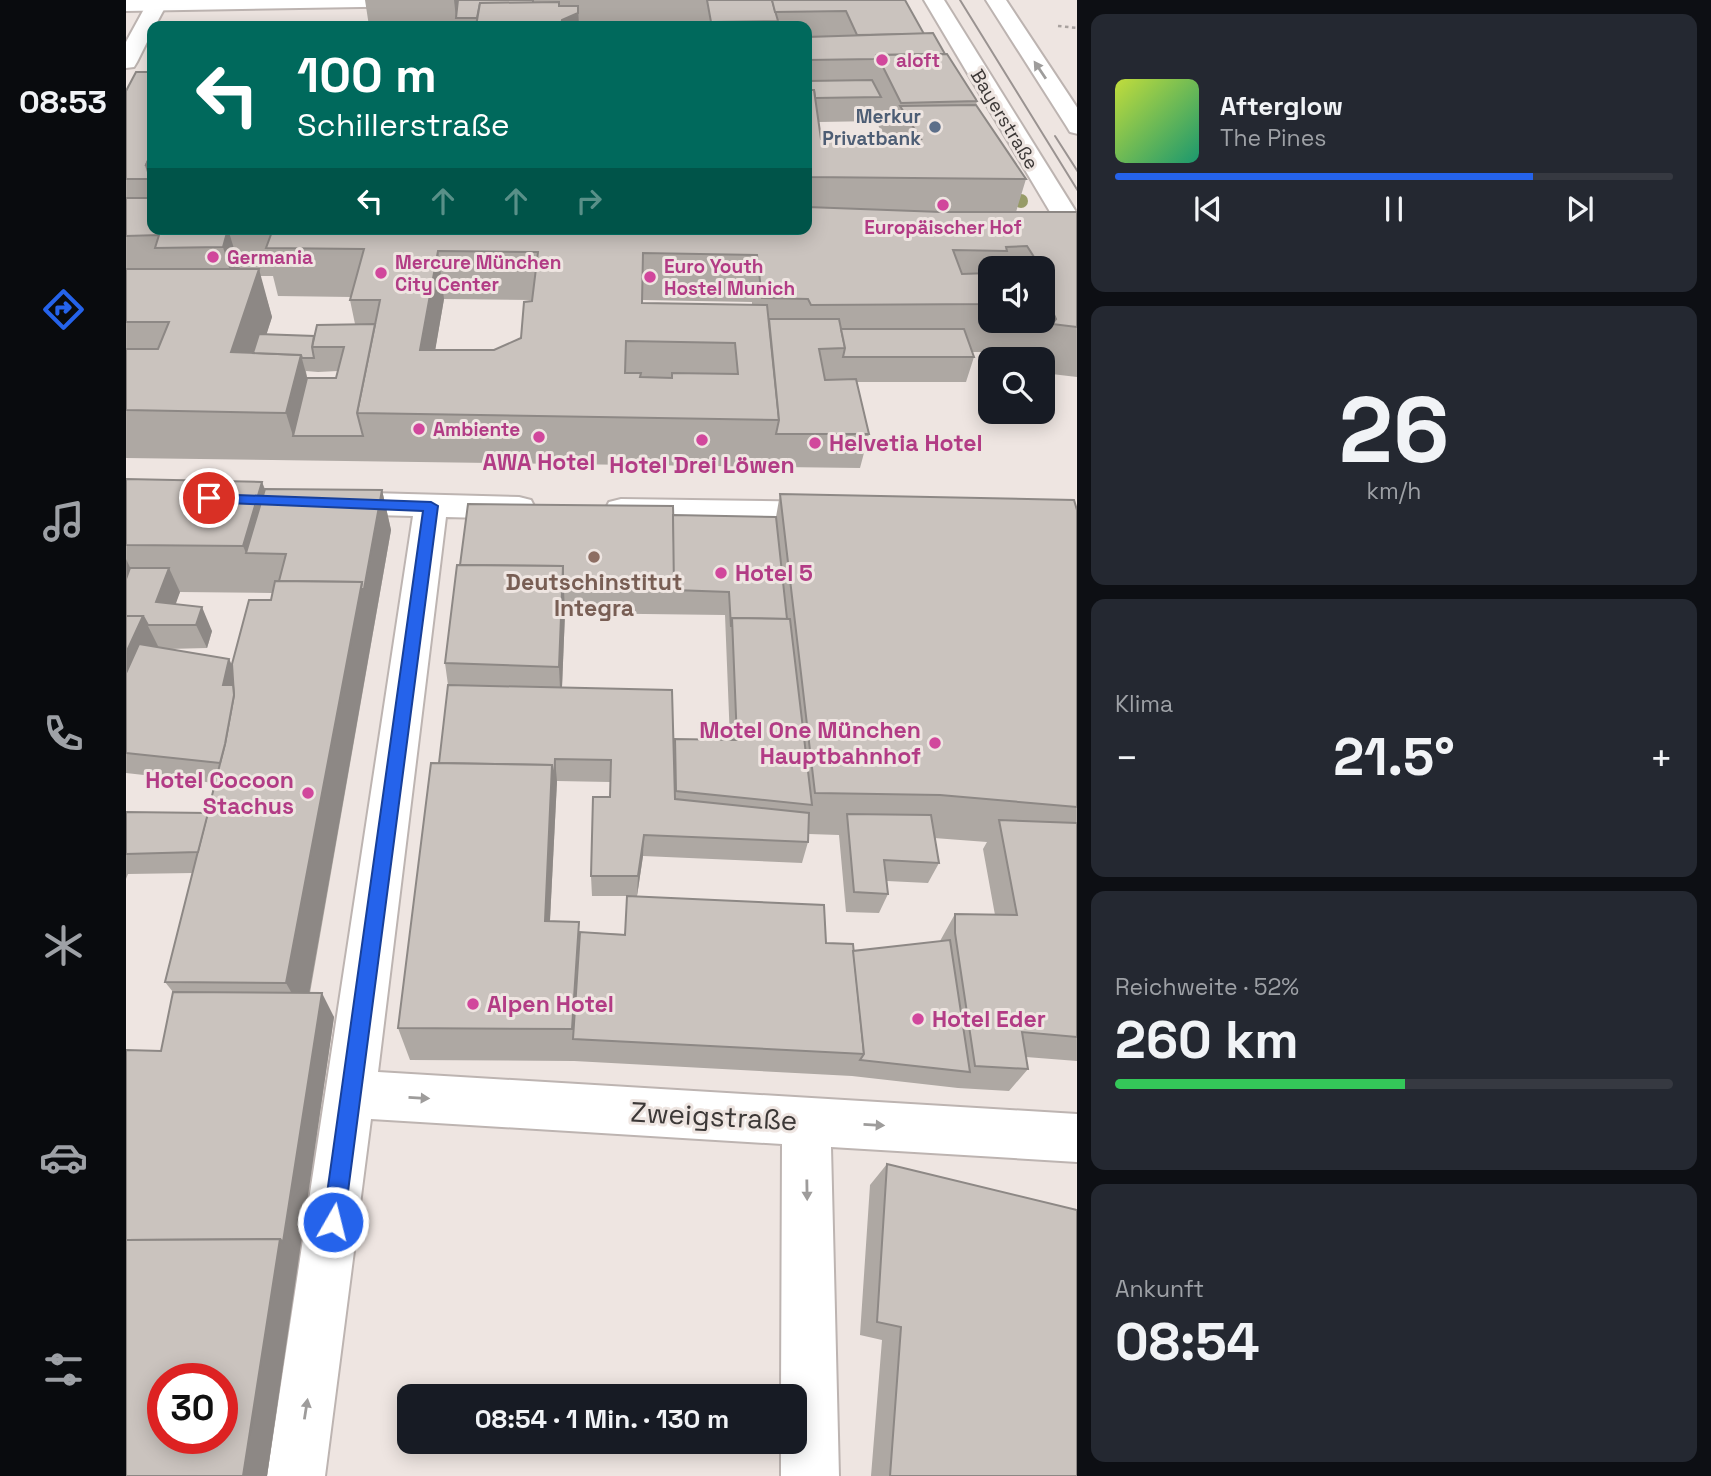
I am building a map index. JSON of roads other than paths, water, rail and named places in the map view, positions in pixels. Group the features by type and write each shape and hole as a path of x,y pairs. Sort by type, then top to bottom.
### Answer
{"street":[{"path":"126,5 158,2 422,0"},
{"name":"Bayerstraße","path":"934,0 1071,243"},
{"path":"996,0 1077,127"},
{"path":"148,21 158,2"},
{"path":"126,62 147,23"},
{"path":"306,502 555,508"},
{"path":"296,1476 431,506"},
{"path":"596,509 857,514"},
{"name":"Zweigstraße","path":"351,1094 1077,1138"},
{"path":"806,1121 810,1476"}],"tram line":[{"path":"960,0 1077,189"},
{"path":"1055,136 1077,170"}],"place":[{"name":"aloft","path":"882,60"},
{"name":"Merkur Privatbank","path":"935,127"},
{"name":"Europäischer Hof","path":"943,205"},
{"name":"Germania","path":"213,257"},
{"name":"Mercure München City Center","path":"381,273"},
{"name":"Euro Youth Hostel Munich","path":"650,277"},
{"name":"Ambiente","path":"419,429"},
{"name":"AWA Hotel","path":"539,437"},
{"name":"Hotel Drei Löwen","path":"702,440"},
{"name":"Helvetia Hotel","path":"815,443"},
{"name":"Deutschinstitut Integra","path":"594,557"},
{"name":"Hotel 5","path":"721,573"},
{"name":"Motel One München Hauptbahnhof","path":"935,743"},
{"name":"Hotel Cocoon Stachus","path":"308,793"},
{"name":"Alpen Hotel","path":"473,1004"},
{"name":"Hotel Eder","path":"918,1019"}]}
